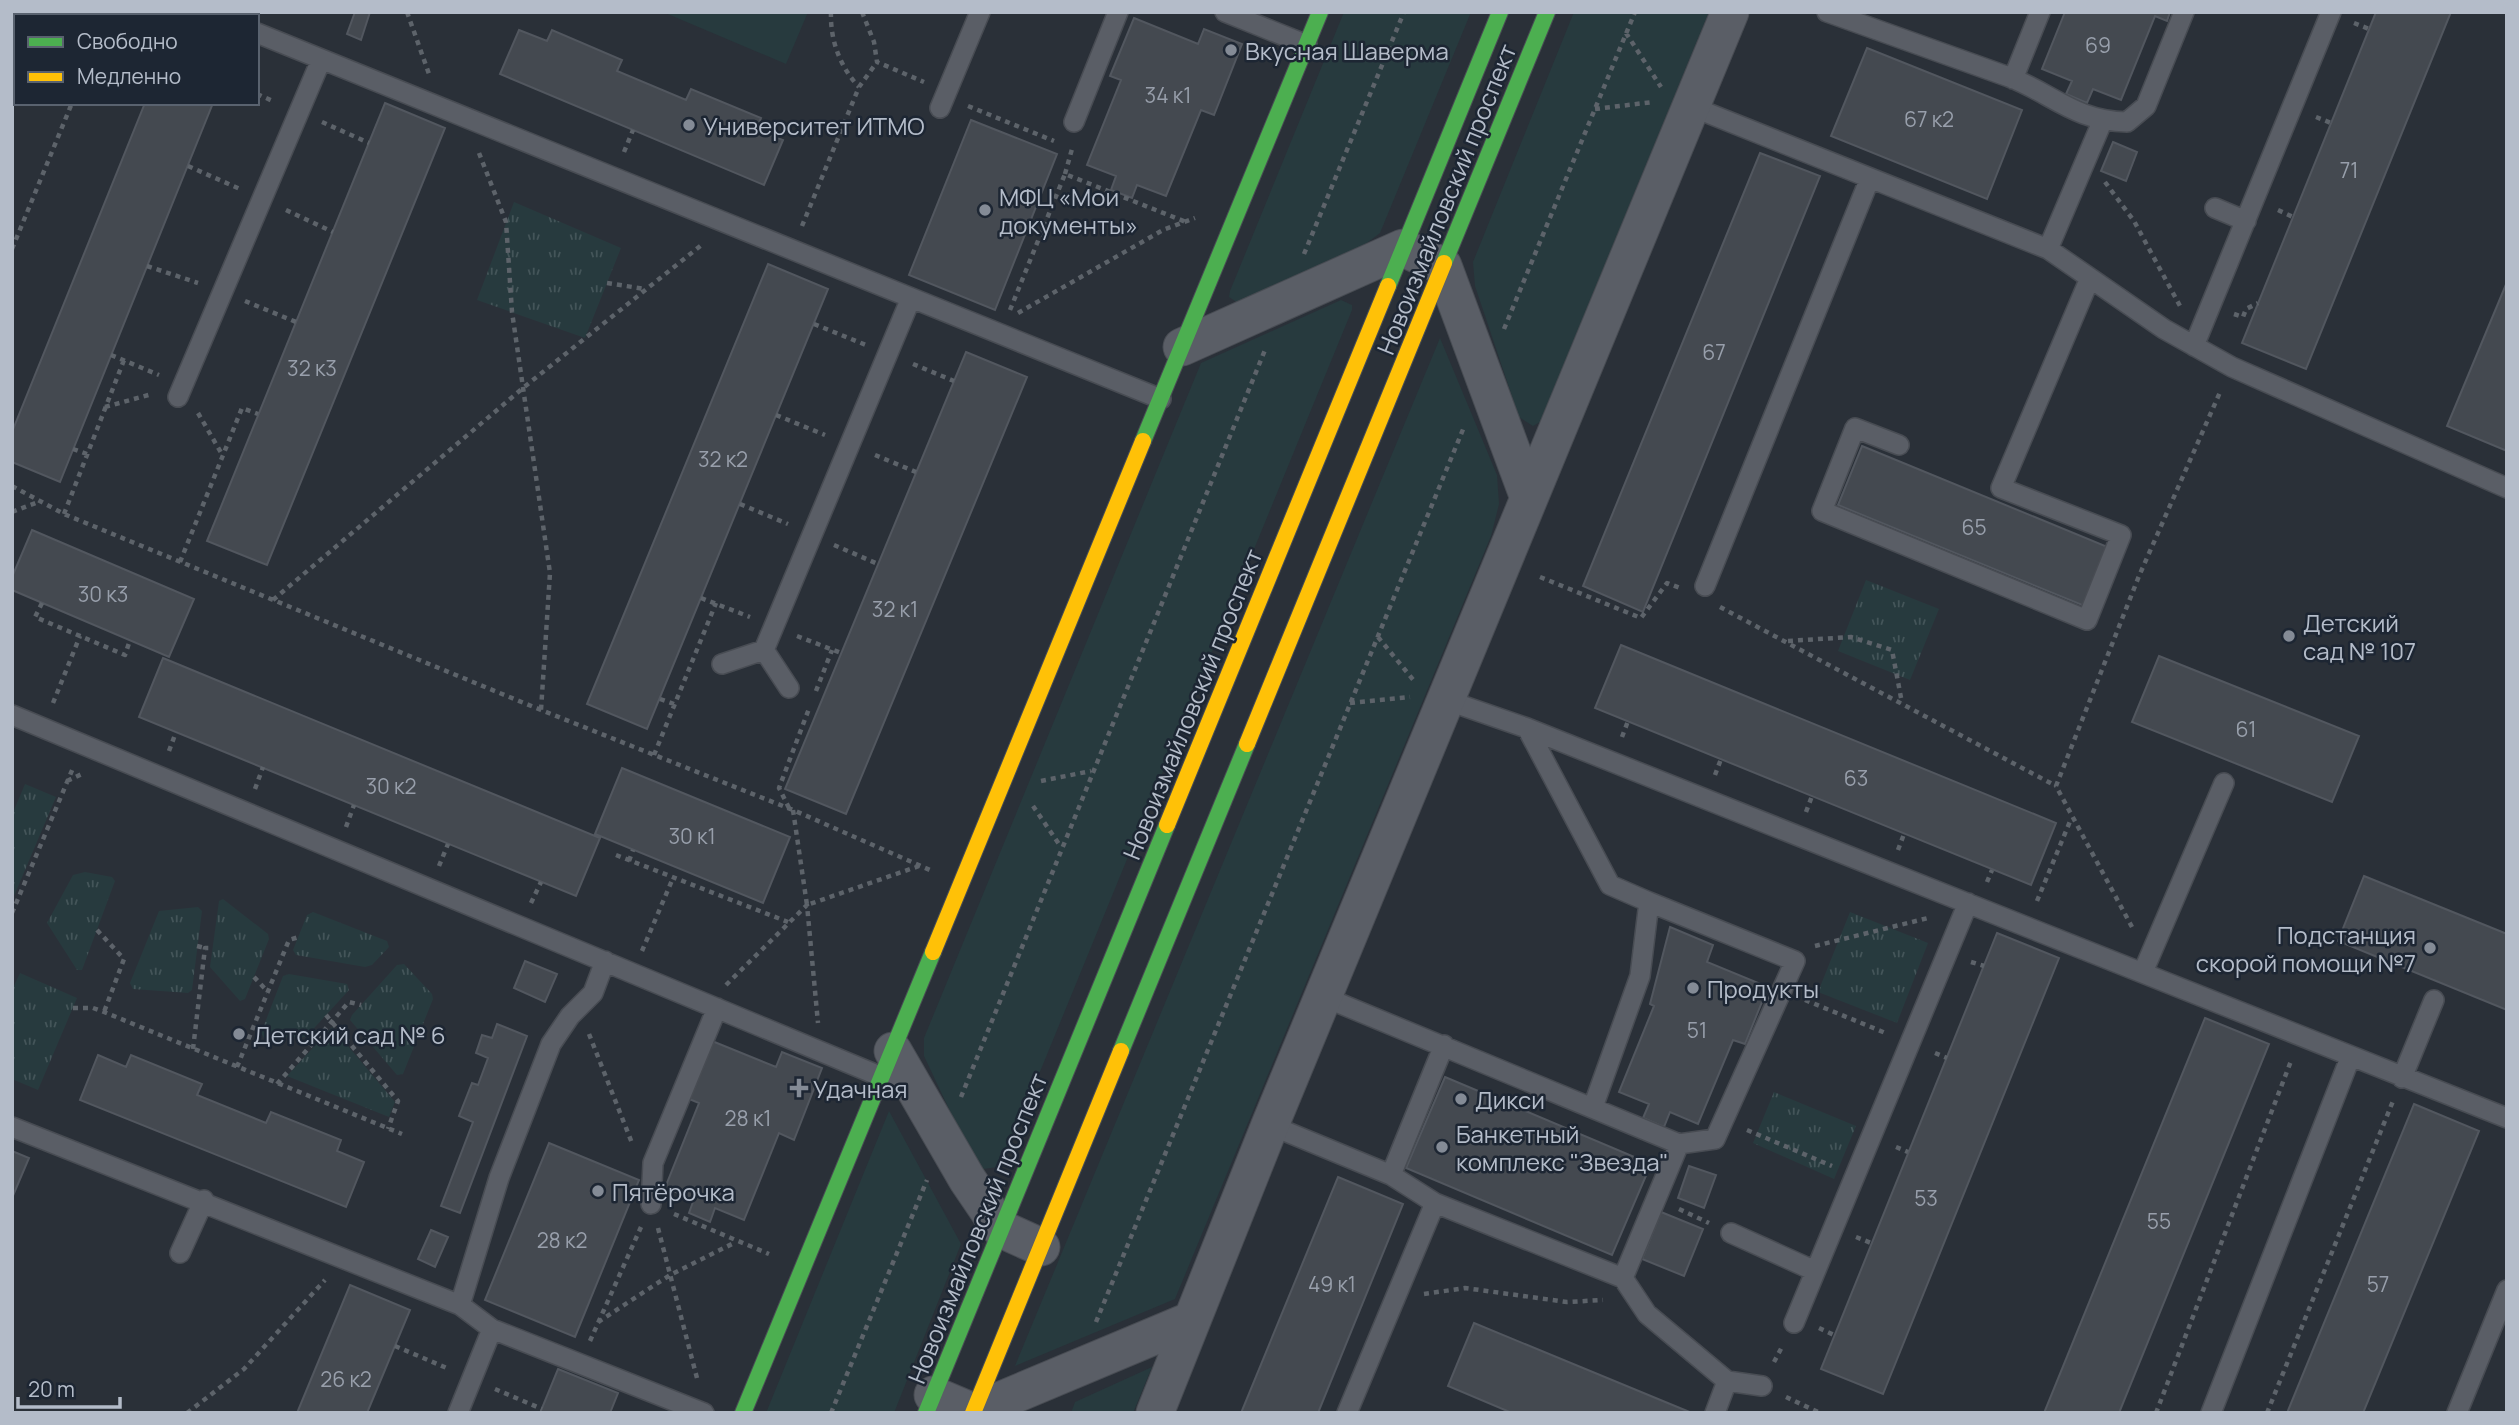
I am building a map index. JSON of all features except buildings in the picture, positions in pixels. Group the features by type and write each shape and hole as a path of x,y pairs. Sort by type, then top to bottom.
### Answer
{"street":[{"path":"743,1413 1320,12"},
{"name":"Новоизмайловский проспект","path":"929,1404 1500,12"},
{"name":"Новоизмайловский проспект","path":"973,1412 1547,12"},
{"path":"1155,1413 1324,997 1426,694 1529,498 1670,99 1730,12"},
{"path":"1182,347 1403,248 1443,266 1529,498"},
{"path":"887,1064 1001,1229 1041,1247"},
{"path":"929,1404 973,1412 1192,1320"}],"lane":[{"path":"940,108 980,12"},
{"path":"1074,122 1118,12"},
{"path":"1226,12 1307,45"},
{"path":"1827,12 2013,79 2049,100 2102,122 2127,122 2146,106 2184,12"},
{"path":"2013,79 2040,12"},
{"path":"2197,338 2332,12"},
{"path":"259,34 321,61 463,114 1161,399"},
{"path":"181,391 321,61"},
{"path":"1670,99 2048,249 2090,278 2197,338 2232,367 2507,488"},
{"path":"2048,249 2102,122"},
{"path":"1703,594 1870,178"},
{"path":"2215,208 2246,220"},
{"path":"1899,445 1855,428 1822,510 2087,620 2121,535 2001,488 2090,278"},
{"path":"722,664 764,650 911,298"},
{"path":"764,650 789,688"},
{"path":"1426,694 1528,728 2143,972 2350,1058 2507,1118"},
{"path":"12,715 817,1048 887,1064"},
{"path":"1324,997 1679,1144 1716,1139 1795,961 1610,885 1528,728"},
{"path":"2143,972 2224,783"},
{"path":"1592,1107 1640,976 1649,902"},
{"path":"1794,1323 1969,903"},
{"path":"460,1305 499,1178 547,1056 564,1025 593,993 605,961"},
{"path":"2402,1078 2434,1000"},
{"path":"651,1203 653,1163 713,1006"},
{"path":"1391,1175 1444,1045"},
{"path":"2211,1413 2350,1058"},
{"path":"1270,1125 1391,1175 1435,1203 1623,1278 1647,1314 1727,1381 1762,1386"},
{"path":"12,1127 204,1200 460,1305 492,1329 704,1413"},
{"path":"1623,1278 1679,1144"},
{"path":"180,1253 204,1200"},
{"path":"1347,1413 1435,1203"},
{"path":"1731,1233 1815,1271"},
{"path":"2457,1413 2507,1290"},
{"path":"458,1413 492,1329"},
{"path":"1714,1413 1727,1381"}],"path":[{"path":"407,12 440,105"},
{"path":"831,12 830,27 836,51 847,75 859,87"},
{"path":"1301,262 1404,12"},
{"path":"1502,335 1635,12"},
{"path":"1595,109 1670,99 1626,33"},
{"path":"792,249 859,87 877,62"},
{"path":"12,249 71,105"},
{"path":"299,112 369,143"},
{"path":"463,114 506,222 512,312 550,573 541,710"},
{"path":"188,166 332,232"},
{"path":"2083,168 2099,176 2134,221 2197,338"},
{"path":"1185,222 1065,174 1005,320 1164,230 1202,216"},
{"path":"273,600 523,388 728,223"},
{"path":"147,266 223,291 296,322"},
{"path":"607,283 646,289"},
{"path":"958,1105 1265,349"},
{"path":"64,514 124,360"},
{"path":"2056,786 2139,576 2232,367"},
{"path":"105,407 181,391"},
{"path":"180,562 242,408 258,414"},
{"path":"1095,1325 1469,414"},
{"path":"73,449 87,454"},
{"path":"12,486 64,514 541,710 791,809 933,871"},
{"path":"12,512 38,502"},
{"path":"1540,577 1641,618 1667,583 1703,594 2056,786 2071,818 2131,922 2143,972"},
{"path":"42,603 35,617 125,655 130,640"},
{"path":"654,755 716,603"},
{"path":"43,728 80,636"},
{"path":"1378,637 1426,694"},
{"path":"1787,641 1851,637 1892,650 1902,704"},
{"path":"817,1048 820,1035 807,905 791,809 779,788 832,650"},
{"path":"1350,703 1426,694"},
{"path":"660,699 674,704"},
{"path":"12,913 82,744"},
{"path":"793,750 800,754"},
{"path":"1031,783 1092,771"},
{"path":"1026,796 1061,846"},
{"path":"2026,926 2071,818"},
{"path":"629,861 633,850"},
{"path":"616,855 789,922"},
{"path":"713,1006 807,905 920,865"},
{"path":"634,973 673,878"},
{"path":"723,897 725,888"},
{"path":"1795,961 1820,943 1938,916 1969,903"},
{"path":"97,930 124,959 104,1012"},
{"path":"237,1067 289,940 299,937"},
{"path":"197,946 213,948"},
{"path":"193,1049 205,948"},
{"path":"254,977 268,992"},
{"path":"1782,990 1910,1043"},
{"path":"265,999 275,998"},
{"path":"277,1083 349,1002 361,1005"},
{"path":"579,1007 638,1157 653,1163"},
{"path":"73,1008 93,1008 104,1012 402,1134"},
{"path":"326,1016 398,1101 388,1129"},
{"path":"2156,1413 2300,1038"},
{"path":"2267,1413 2402,1078"},
{"path":"1744,1129 1838,1169"},
{"path":"831,1413 928,1177"},
{"path":"1656,1199 1731,1233"},
{"path":"651,1203 737,1242 773,1255"},
{"path":"651,1203 699,1384"},
{"path":"580,1364 651,1203"},
{"path":"598,1322 670,1275 737,1242"},
{"path":"187,1413 244,1369 344,1259"},
{"path":"1395,1297 1465,1288 1567,1302 1637,1299"},
{"path":"1794,1323 1762,1386 1805,1410 1821,1413"}],"green space":[{"path":"663,12 808,12 786,64"},
{"path":"1344,12 1471,12 1380,233 1363,246 1238,303 1229,297 1230,291"},
{"path":"1574,12 1709,12 1540,422 1533,426 1519,417 1475,286 1473,262"},
{"path":"514,202 621,248 585,338 477,300"},
{"path":"1341,300 1352,305 1352,310 1003,1162 998,1167 983,1169 975,1164 924,1056 924,1038 1201,363"},
{"path":"1440,338 1497,475 1499,504 1491,536 1175,1299 1015,1366"},
{"path":"1866,580 1939,609 1910,680 1838,651"},
{"path":"25,784 56,797 14,896 12,815"},
{"path":"85,872 112,877 115,881 82,970 77,970 47,923 73,875"},
{"path":"223,899 268,934 269,939 245,999 240,1001 210,967 219,901"},
{"path":"198,907 202,911 192,990 188,993 133,989 130,983 159,911"},
{"path":"313,912 387,941 389,947 372,965 365,967 296,955 293,950 307,915"},
{"path":"1850,912 1928,943 1897,1023 1818,992"},
{"path":"404,964 432,994 433,999 403,1074 397,1075 350,1020 397,965"},
{"path":"20,973 77,998 38,1090 12,1079 12,990"},
{"path":"289,974 347,984 349,990 306,1037 264,1038 261,1033 283,976"},
{"path":"332,1027 395,1102 389,1117 287,1076"},
{"path":"1774,1092 1856,1126 1834,1179 1753,1143"},
{"path":"889,1111 961,1244 894,1413 766,1413"},
{"path":"1152,1367 1133,1413 1071,1413 1075,1402"}],"traffic: fast":[{"path":"1143,441 1320,12"},
{"path":"1388,286 1500,12"},
{"path":"1444,263 1547,12"},
{"path":"1121,1051 1247,744"},
{"path":"926,1413 1167,825"},
{"path":"743,1413 933,952"}],"traffic: slow":[{"path":"1247,744 1444,263"},
{"path":"1167,825 1388,286"},
{"path":"933,952 1143,441"},
{"path":"973,1413 1121,1051"}],"place":[{"name":"Вкусная Шаверма","path":"1231,50"},
{"name":"Университет ИТМО","path":"689,125"},
{"name":"МФЦ «Мои документы»","path":"985,210"},
{"name":"Детский сад № 107","path":"2289,636"},
{"name":"Подстанция скорой помощи №7","path":"2430,948"},
{"name":"Продукты","path":"1693,988"},
{"name":"Детский сад № 6","path":"239,1034"},
{"name":"Удачная","path":"799,1088"},
{"name":"Дикси","path":"1461,1099"},
{"name":"Банкетный комплекс \"Звезда\"","path":"1442,1147"},
{"name":"Пятёрочка","path":"598,1191"}]}
